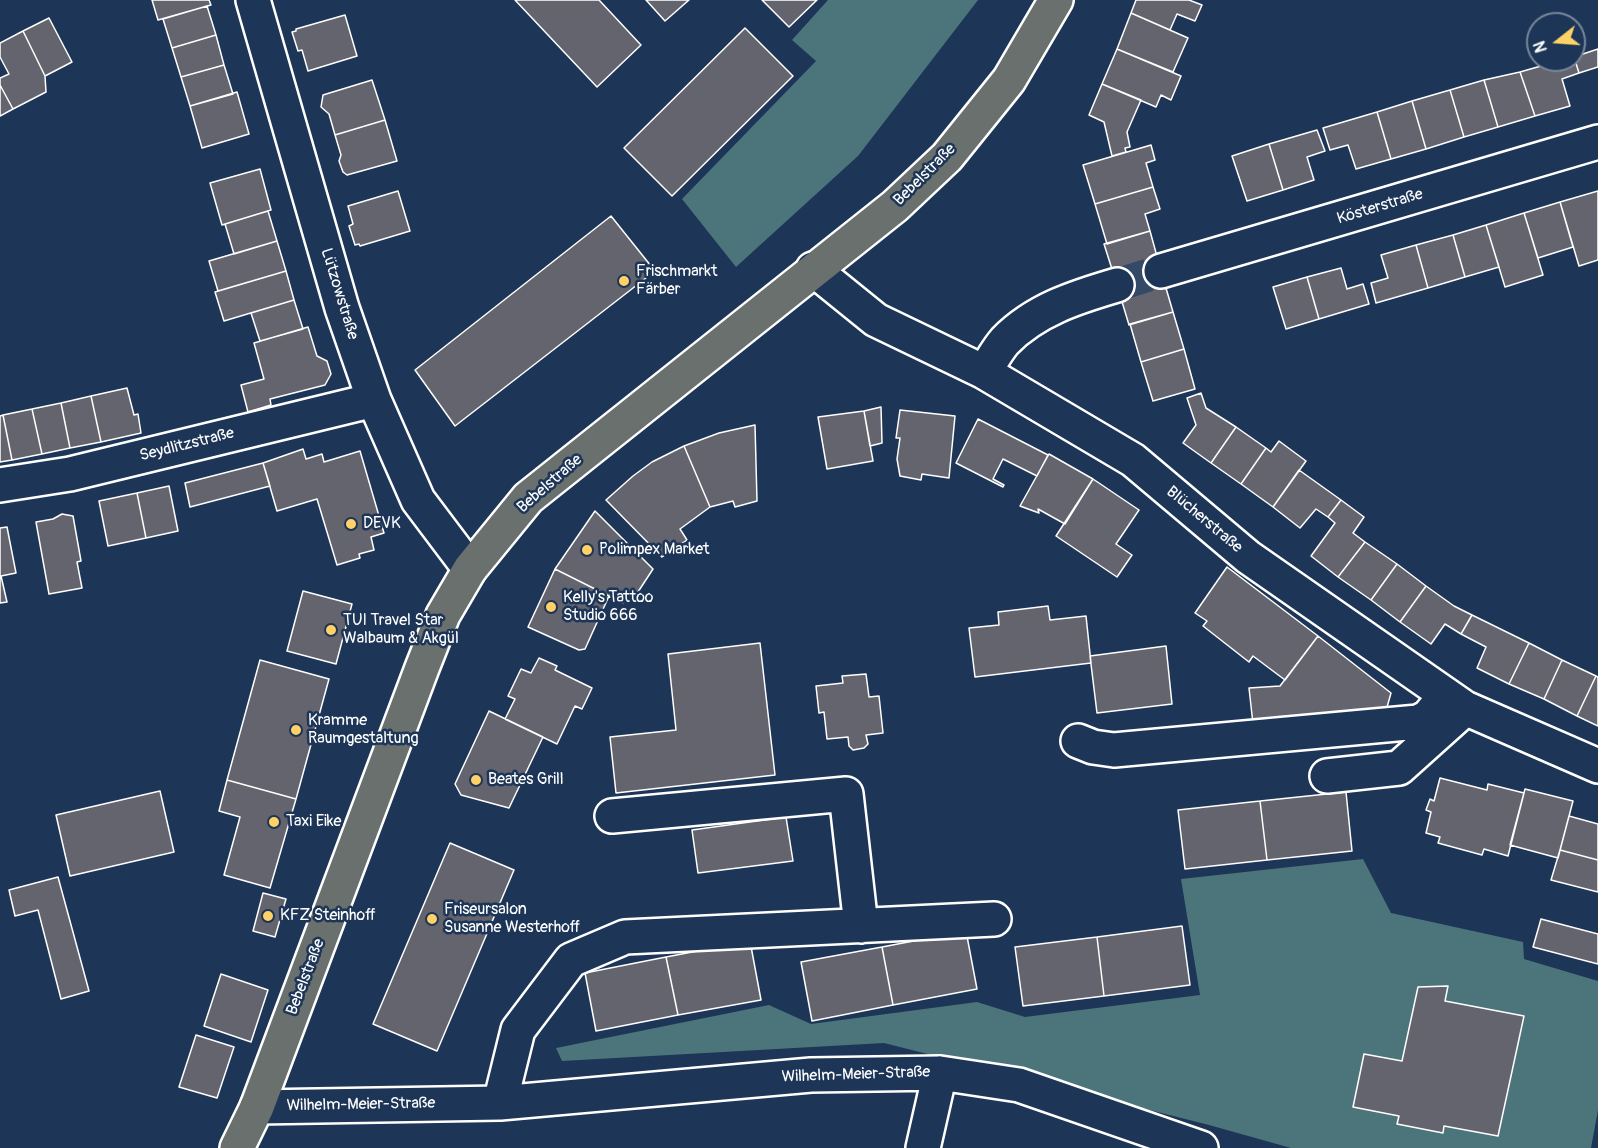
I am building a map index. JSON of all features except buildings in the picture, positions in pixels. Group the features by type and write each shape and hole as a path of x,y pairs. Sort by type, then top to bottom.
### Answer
{"main road":[{"name":"Bebelstraße","path":"237,1148 257,1107 443,615 470,569 528,498 895,206 947,157 1009,80 1048,4"}],"street":[{"name":"Lützowstraße","path":"253,0 342,308 374,400 418,500 470,569"},
{"name":"Kösterstraße","path":"1161,271 1598,142"},
{"name":"Blücherstraße","path":"813,269 876,320 984,372 1132,460 1248,557 1455,702 1598,766"},
{"path":"984,372 1005,341 1042,312 1117,285"},
{"name":"Seydlitzstraße","path":"0,484 70,474 374,400"},
{"path":"1078,741 1093,747 1114,750 1418,722 1455,702"},
{"path":"1327,776 1399,768 1455,702"},
{"path":"612,816 846,794 861,926"},
{"path":"500,1103 518,1030 571,960 625,937 994,919"},
{"path":"923,1148 940,1073"},
{"name":"Wilhelm-Meier-Straße","path":"257,1107 500,1103 811,1074 940,1073 1019,1085 1201,1148"}],"green space":[{"path":"828,0 978,0 858,156 736,267 682,199 816,61 792,40"},
{"path":"1363,859 1391,913 1523,942 1524,959 1598,981 1598,1110 1591,1148 1291,1148 884,1043 562,1061 556,1048 769,1005 811,1024 977,1002 1025,1017 1200,995 1181,879"}],"tunnel":[{"path":"1117,285 1161,271"}],"place":[{"name":"Frischmarkt Färber","path":"624,281"},
{"name":"DEVK","path":"351,524"},
{"name":"Polimpex Market","path":"587,550"},
{"name":"Kelly's Tattoo Studio 666","path":"551,607"},
{"name":"TUI Travel Star Walbaum & Akgül","path":"331,630"},
{"name":"Kramme Raumgestaltung","path":"296,730"},
{"name":"Beates Grill","path":"476,780"},
{"name":"Taxi Eike","path":"274,822"},
{"name":"KFZ Steinhoff","path":"268,916"},
{"name":"Friseursalon Susanne Westerhoff","path":"432,919"}]}
